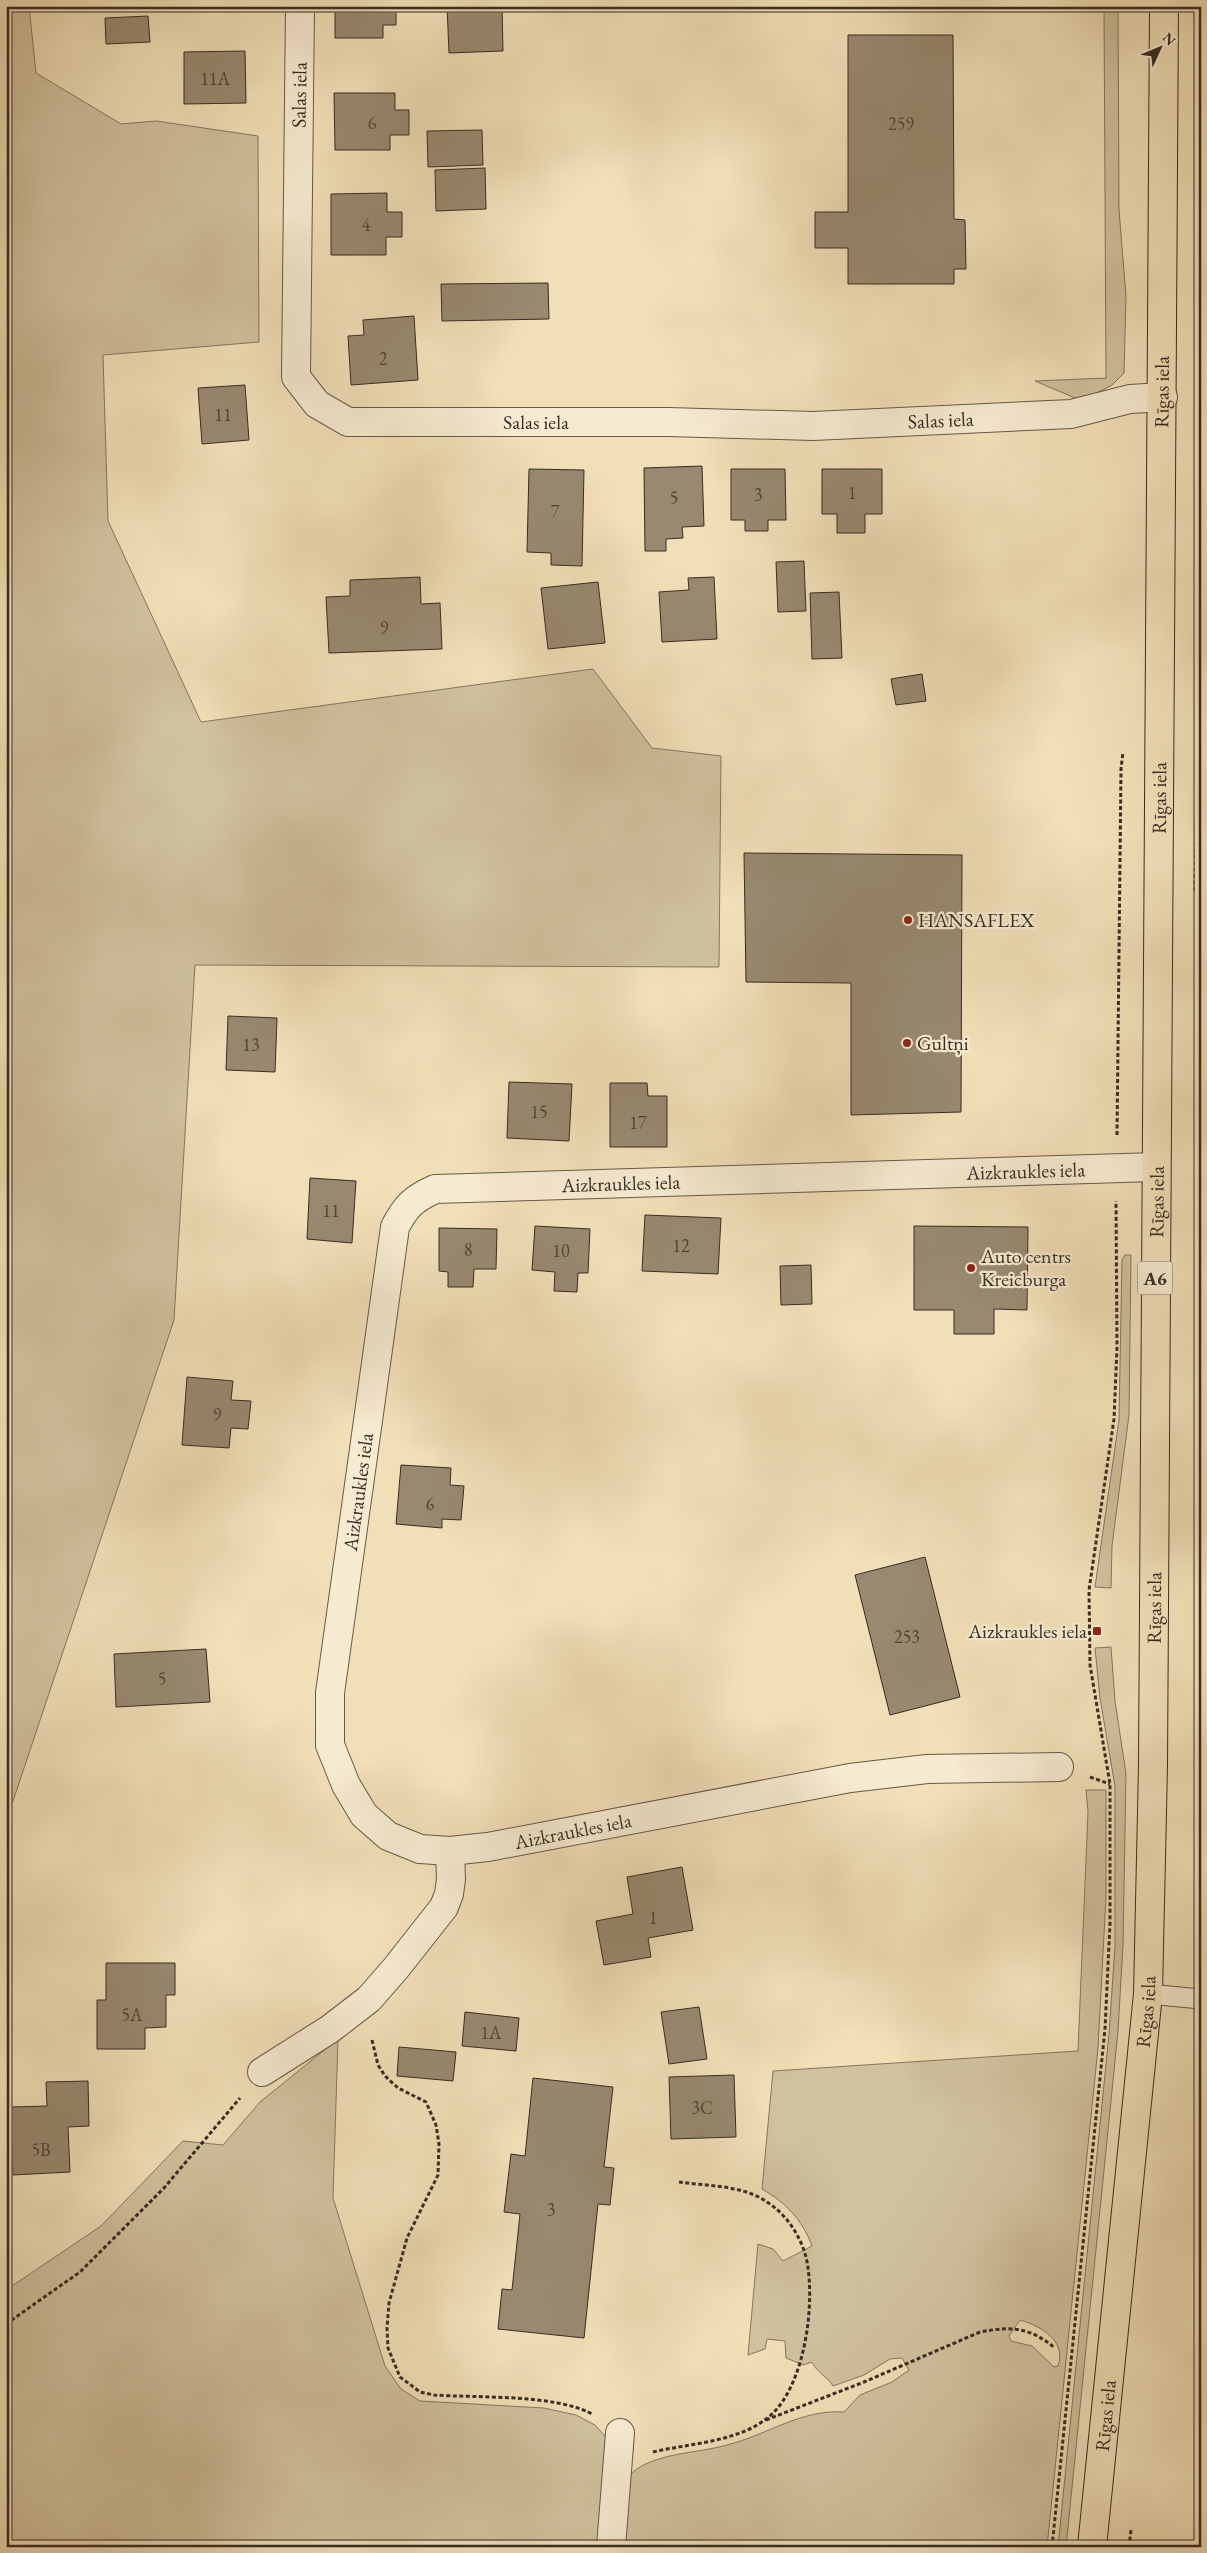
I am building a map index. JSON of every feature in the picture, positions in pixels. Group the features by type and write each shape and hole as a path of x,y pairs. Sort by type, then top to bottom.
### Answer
{"highway":[{"name":"Rīgas iela","path":"1092,2547 1148,1994 1153,1756 1164,6"}],"street":[{"name":"Salas iela","path":"300,6 296,376 317,404 348,422 668,422 813,426 1071,414 1130,399 1163,397"},
{"name":"Aizkraukles iela","path":"1059,1767 927,1769 850,1778 488,1847 450,1851 420,1849 388,1836 364,1815 346,1785 330,1745 330,1693 361,1457 395,1227 404,1209 417,1198 435,1189 1156,1167"},
{"path":"262,2072 330,2029 369,2000 444,1907 449,1894 451,1879 450,1851"},
{"path":"611,2547 619,2437"}],"lane":[{"path":"1148,1994 1201,1999"}],"path":[{"path":"1052,2547 1105,2030 1110,1924 1110,1784 1090,1665 1089,1599 1091,1566 1114,1418 1116,1389 1121,769 1123,750"},
{"path":"369,2000 368,2017 378,2064 390,2082 426,2102 436,2125 439,2144 438,2175 407,2238 389,2303 388,2348 400,2377 420,2392 547,2401 573,2406 586,2410 606,2423 619,2437"},
{"path":"6,2324 80,2272 164,2188 262,2072"},
{"path":"679,2182 749,2193 766,2201 791,2224 805,2255 809,2292 806,2337 789,2390 779,2406 760,2423"},
{"path":"616,2470 635,2458 650,2453 703,2443 745,2430 864,2382 980,2332 999,2328 1029,2331 1054,2348"}],"shaded area":[{"path":"6,6 29,6 36,73 121,124 156,121 258,136 259,342 103,355 108,521 201,722 593,669 652,748 721,756 719,967 195,965 174,1320 6,1822 6,332 11,280 6,279"},
{"path":"1104,6 1118,6 1119,210 1126,296 1124,373 1112,385 1082,401 1035,381 1106,378"},
{"path":"1125,1255 1131,1255 1129,1415 1112,1546 1111,1588 1095,1587 1119,1420 1122,1260"},
{"path":"1111,1647 1115,1701 1126,1774 1123,1945 1118,2031 1066,2547 1058,2547 1109,2034 1115,1946 1115,1786 1100,1698 1095,1648"},
{"path":"1086,1790 1106,1790 1106,1897 1098,2048 1047,2547 620,2547 625,2487 632,2473 641,2466 664,2457 716,2448 742,2441 813,2414 844,2412 860,2395 892,2382 909,2370 902,2358 890,2359 864,2375 833,2386 812,2362 803,2365 786,2358 785,2341 767,2339 765,2349 748,2355 758,2244 773,2249 783,2261 812,2246 798,2220 786,2206 762,2189 773,2071 1078,2051 1088,1812","holes":["1020,2320 1044,2331 1055,2342 1059,2349 1058,2366 1054,2367 1032,2346 1011,2341 1009,2336"]},
{"path":"338,2039 333,2198 385,2366 401,2389 420,2401 544,2408 576,2415 595,2425 607,2438 601,2547 6,2547 6,2290 101,2226 183,2141 223,2145 260,2102"}],"building":[{"path":"335,6 396,6 396,25 383,25 383,38 335,38"},
{"path":"447,6 502,6 503,51 449,53"},
{"path":"148,16 150,42 106,44 105,18"},
{"path":"848,35 953,35 954,219 965,220 966,269 954,269 954,284 848,284 848,248 815,248 815,212 848,212"},
{"path":"245,51 246,103 184,104 184,52"},
{"path":"334,93 395,93 395,110 409,110 409,135 390,135 390,150 335,150"},
{"path":"482,130 483,165 428,167 427,131"},
{"path":"485,168 486,209 436,211 435,170"},
{"path":"387,193 387,212 402,212 402,237 386,237 386,255 331,255 331,194"},
{"path":"548,283 549,319 442,321 441,284"},
{"path":"414,316 418,380 351,385 348,336 364,335 363,320"},
{"path":"245,385 249,440 202,444 198,388"},
{"path":"702,466 704,526 682,527 683,538 666,539 666,551 645,551 644,468"},
{"path":"529,469 584,470 582,566 551,565 551,553 527,552"},
{"path":"731,469 785,469 786,520 768,520 768,531 745,531 745,520 731,520"},
{"path":"822,469 882,469 882,514 865,514 865,533 837,533 837,514 822,514"},
{"path":"804,561 806,611 778,612 776,562"},
{"path":"420,577 421,604 440,603 442,649 329,653 326,597 350,596 350,580"},
{"path":"714,577 717,639 662,642 659,592 689,590 688,578"},
{"path":"598,582 605,643 548,649 541,588"},
{"path":"839,592 842,658 812,659 810,593"},
{"path":"922,674 926,701 896,705 891,679"},
{"path":"744,853 962,855 961,1112 851,1115 851,983 746,982"},
{"path":"228,1016 277,1018 275,1072 226,1070"},
{"path":"509,1082 572,1084 569,1141 507,1138"},
{"path":"610,1083 647,1083 648,1096 667,1096 667,1147 610,1147"},
{"path":"310,1178 356,1181 352,1243 307,1239"},
{"path":"645,1215 721,1218 718,1274 642,1271"},
{"path":"535,1226 590,1229 588,1273 578,1273 577,1292 554,1291 555,1272 532,1270"},
{"name":"Auto centrs Kreicburga","path":"914,1226 1028,1227 1027,1310 994,1309 994,1334 954,1334 954,1310 914,1310"},
{"path":"439,1228 497,1229 496,1269 474,1269 473,1287 448,1287 448,1272 439,1271"},
{"path":"811,1265 812,1304 781,1305 780,1266"},
{"path":"187,1377 233,1381 231,1400 251,1401 248,1429 231,1428 229,1448 182,1445"},
{"path":"401,1465 451,1468 450,1485 464,1486 461,1520 442,1519 442,1528 396,1524"},
{"path":"925,1557 960,1697 890,1715 855,1575"},
{"path":"206,1649 210,1702 116,1707 114,1654"},
{"path":"682,1867 693,1930 648,1938 651,1957 604,1965 596,1921 633,1914 627,1877"},
{"path":"106,1963 175,1963 175,1995 166,1995 166,2027 145,2028 145,2049 97,2049 97,2000 106,2000"},
{"path":"699,2007 707,2059 669,2064 661,2012"},
{"path":"465,2012 519,2018 516,2051 462,2046"},
{"path":"399,2047 456,2052 453,2081 397,2076"},
{"path":"734,2075 736,2137 671,2139 669,2077"},
{"path":"533,2078 613,2087 604,2167 614,2168 610,2205 598,2204 584,2338 498,2329 502,2289 512,2290 520,2214 504,2212 511,2154 525,2156"},
{"path":"88,2081 89,2126 68,2127 70,2172 13,2175 10,2107 47,2106 46,2082"}],"place":[{"name":"HANSAFLEX","path":"908,920"},
{"name":"Gultņi","path":"907,1043"},
{"name":"Auto centrs Kreicburga","path":"971,1268"},
{"name":"Aizkraukles iela","path":"1097,1631"}]}
